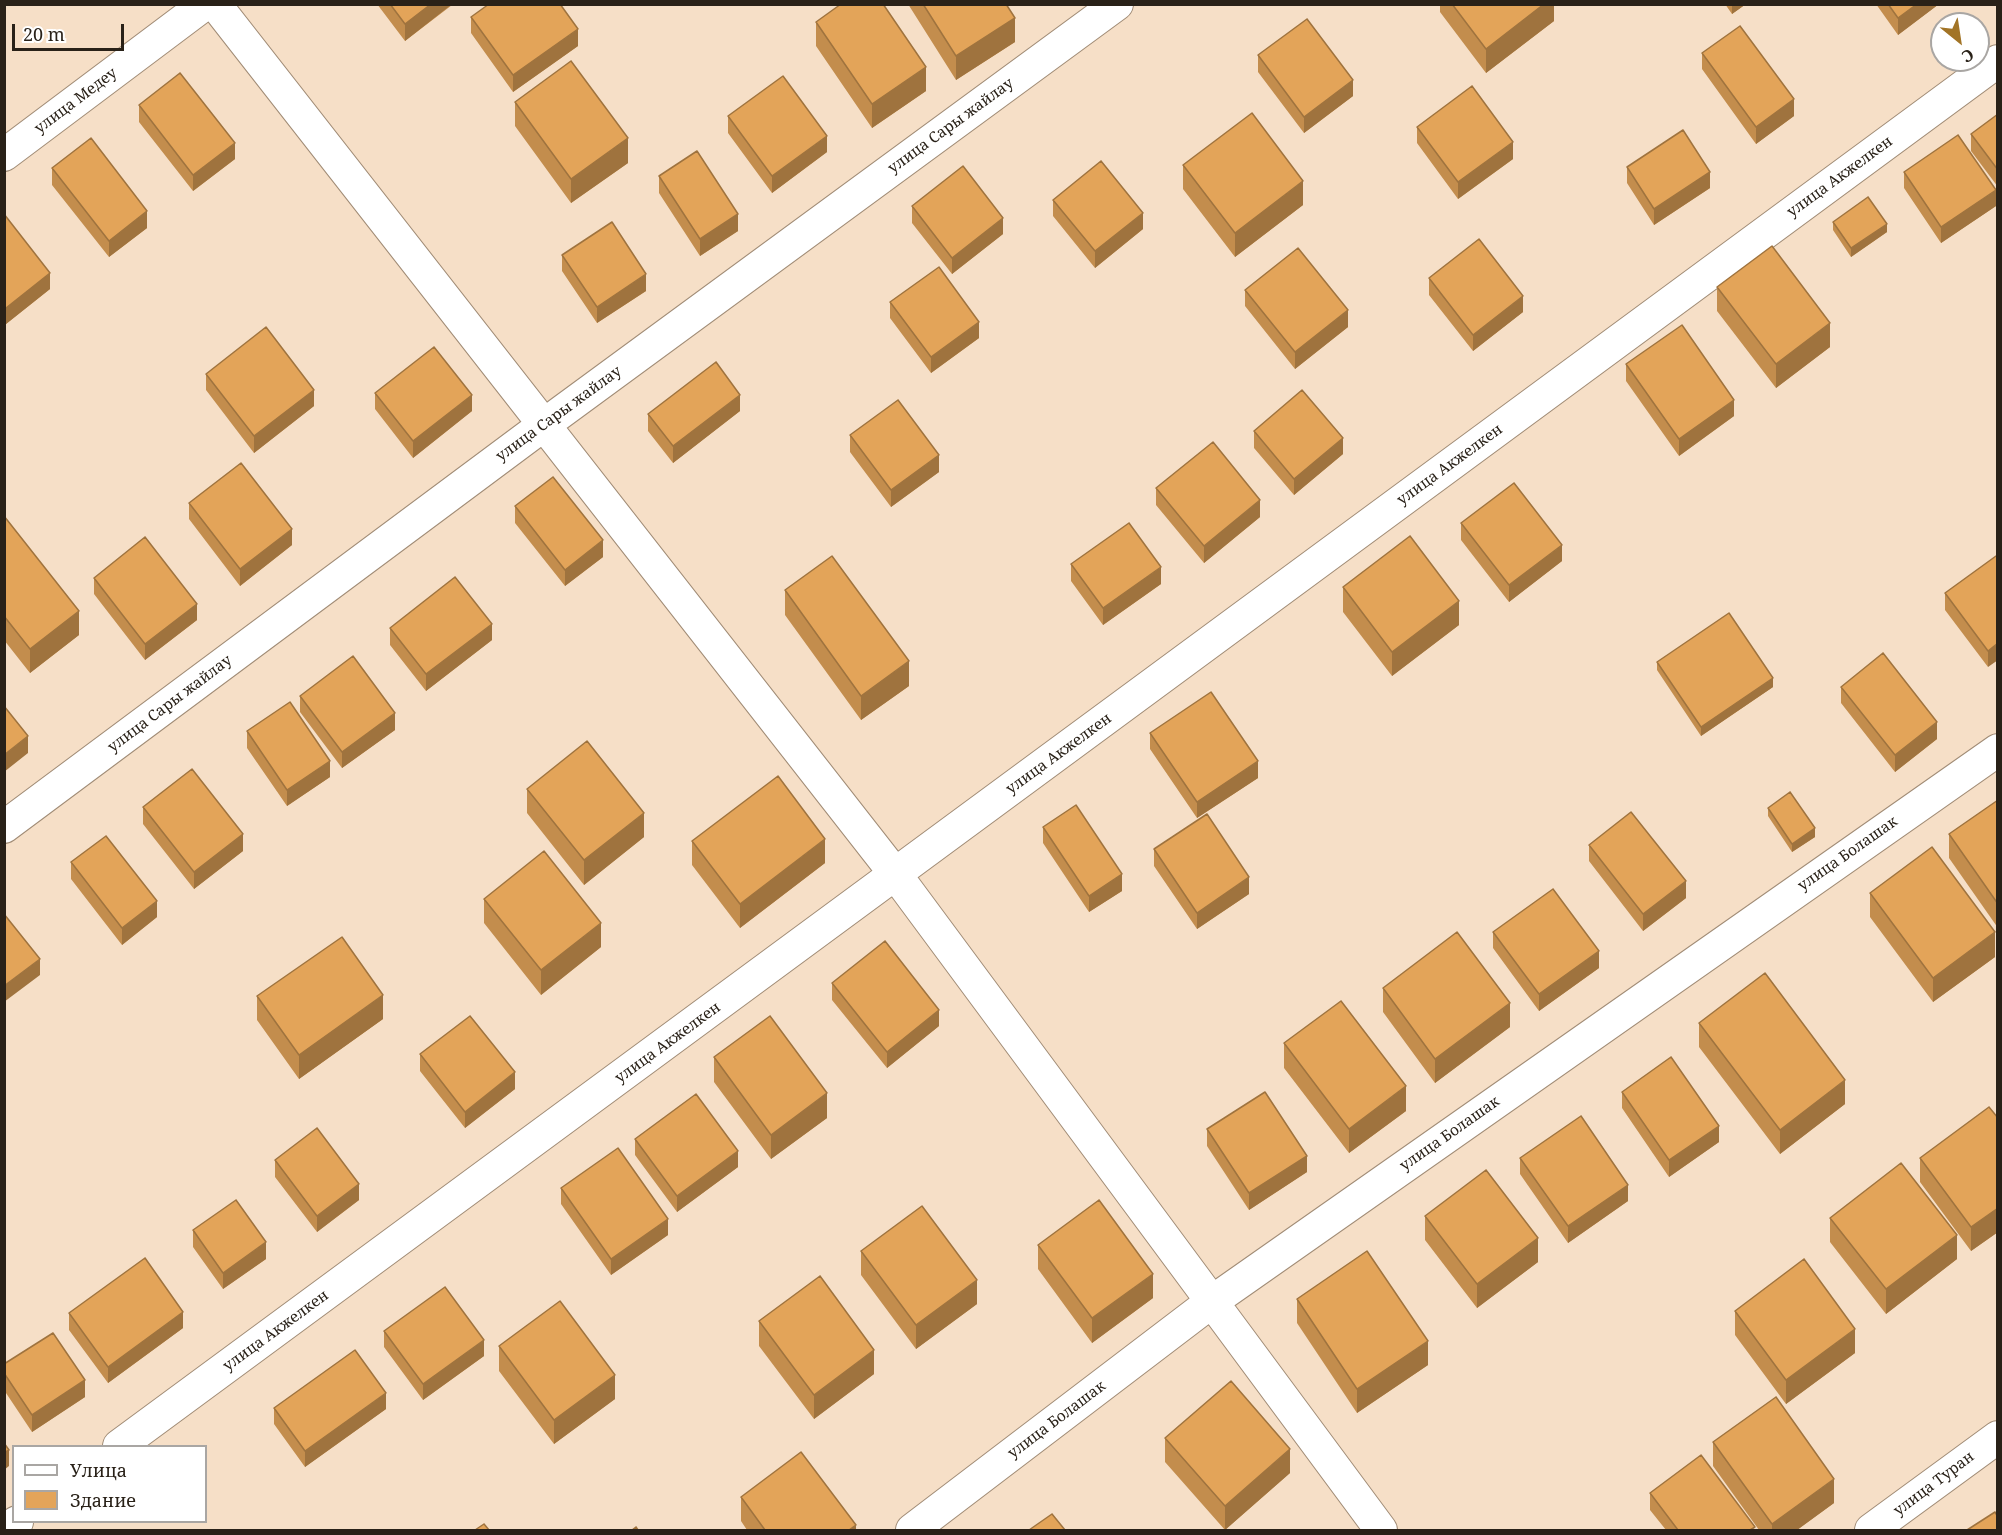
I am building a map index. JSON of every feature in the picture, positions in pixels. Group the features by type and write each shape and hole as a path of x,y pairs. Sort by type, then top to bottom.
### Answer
{"street":[{"name":"улица Медеу","path":"4,154 205,4"},
{"path":"215,4 896,875 1210,1303 1381,1530"},
{"name":"улица Сары жайлау","path":"4,827 545,424 1117,4"},
{"name":"улица Акжелкен","path":"120,1445 1998,61"},
{"name":"улица Болашак","path":"912,1530 1210,1303 1998,750"},
{"name":"улица Туран","path":"1871,1530 1998,1437"}],"building":[{"path":"390,4 431,4 405,24"},
{"path":"489,4 560,4 578,29 513,75 471,17"},
{"path":"841,4 883,4 926,67 872,104 816,22"},
{"path":"923,4 1006,4 1015,18 956,56"},
{"path":"1452,4 1544,4 1486,49"},
{"path":"1888,4 1917,4 1898,18"},
{"path":"1307,19 1353,80 1304,117 1258,55"},
{"path":"1740,26 1794,99 1756,127 1702,53"},
{"path":"571,61 628,138 571,179 515,102"},
{"path":"180,73 235,143 193,175 139,105"},
{"path":"783,76 827,136 772,176 728,116"},
{"path":"1472,86 1513,142 1458,182 1417,127"},
{"path":"1252,113 1303,181 1235,233 1183,165"},
{"path":"1998,114 1998,170 1971,134"},
{"path":"1683,130 1710,172 1654,209 1627,167"},
{"path":"1958,135 1996,190 1941,227 1904,172"},
{"path":"91,138 147,211 109,241 52,168"},
{"path":"697,151 738,214 700,239 659,176"},
{"path":"1101,161 1143,213 1095,251 1053,200"},
{"path":"963,166 1003,218 952,258 912,206"},
{"path":"1868,197 1887,224 1851,248 1833,222"},
{"path":"4,214 50,273 6,308 4,306"},
{"path":"612,222 646,274 597,307 562,255"},
{"path":"1479,239 1523,296 1473,335 1429,278"},
{"path":"1772,246 1830,323 1776,364 1717,287"},
{"path":"1298,248 1348,310 1295,352 1245,290"},
{"path":"939,267 979,322 931,357 890,302"},
{"path":"1682,325 1734,400 1679,439 1626,364"},
{"path":"266,327 314,390 254,436 206,374"},
{"path":"434,347 472,395 413,441 375,393"},
{"path":"716,362 740,395 673,446 648,414"},
{"path":"1302,390 1343,438 1294,479 1254,431"},
{"path":"898,400 939,455 891,490 850,435"},
{"path":"1213,442 1260,500 1204,546 1156,488"},
{"path":"241,463 292,529 240,569 189,503"},
{"path":"553,477 603,540 565,570 515,506"},
{"path":"1514,483 1562,545 1509,585 1461,523"},
{"path":"4,516 79,611 30,649 4,616"},
{"path":"1129,523 1161,567 1103,608 1071,564"},
{"path":"1410,536 1459,601 1392,652 1343,587"},
{"path":"145,537 197,604 145,644 94,578"},
{"path":"832,556 909,661 861,696 785,590"},
{"path":"1996,556 1998,557 1998,643 1988,651 1945,593"},
{"path":"455,577 492,624 426,674 390,628"},
{"path":"1729,613 1773,678 1701,727 1657,662"},
{"path":"1883,653 1937,722 1895,755 1841,687"},
{"path":"353,656 395,713 342,752 300,696"},
{"path":"1211,692 1258,761 1197,802 1150,733"},
{"path":"290,702 330,761 287,790 247,731"},
{"path":"4,706 28,736 4,755"},
{"path":"587,741 644,813 584,860 527,789"},
{"path":"192,769 243,834 194,872 143,807"},
{"path":"778,776 825,839 740,904 692,841"},
{"path":"1790,792 1815,828 1792,844 1768,808"},
{"path":"1998,800 1998,904 1949,834"},
{"path":"1076,805 1122,874 1089,896 1043,827"},
{"path":"1631,812 1686,881 1643,914 1589,845"},
{"path":"1207,814 1249,877 1197,913 1154,849"},
{"path":"106,836 157,901 122,928 71,862"},
{"path":"1932,847 1995,932 1933,978 1870,893"},
{"path":"544,851 601,923 541,970 484,899"},
{"path":"1553,889 1599,951 1539,994 1493,932"},
{"path":"4,914 40,959 4,986"},
{"path":"1457,932 1510,1003 1435,1059 1383,988"},
{"path":"342,937 383,995 299,1055 257,996"},
{"path":"885,941 939,1010 887,1052 832,983"},
{"path":"1765,973 1845,1080 1780,1130 1699,1023"},
{"path":"1341,1001 1406,1086 1349,1129 1284,1043"},
{"path":"470,1016 515,1072 465,1112 420,1054"},
{"path":"770,1016 827,1093 771,1135 714,1057"},
{"path":"1671,1057 1719,1126 1669,1160 1622,1092"},
{"path":"1265,1092 1307,1156 1249,1193 1207,1129"},
{"path":"696,1094 738,1151 677,1196 635,1139"},
{"path":"1989,1107 1998,1118 1998,1208 1971,1227 1920,1158"},
{"path":"1581,1116 1628,1185 1568,1226 1520,1158"},
{"path":"317,1128 359,1184 317,1216 275,1160"},
{"path":"618,1148 668,1219 611,1259 561,1188"},
{"path":"1901,1163 1957,1235 1886,1289 1830,1218"},
{"path":"1486,1170 1538,1238 1477,1284 1425,1216"},
{"path":"236,1200 266,1242 223,1273 193,1230"},
{"path":"1099,1200 1153,1274 1092,1318 1038,1245"},
{"path":"922,1206 977,1280 916,1325 861,1251"},
{"path":"1367,1251 1428,1341 1357,1389 1297,1299"},
{"path":"145,1258 183,1312 108,1367 69,1313"},
{"path":"1804,1259 1855,1329 1786,1380 1735,1311"},
{"path":"820,1276 874,1350 814,1395 759,1321"},
{"path":"445,1287 484,1340 423,1384 384,1331"},
{"path":"560,1301 615,1375 554,1420 499,1346"},
{"path":"53,1333 85,1380 32,1415 4,1373 4,1364"},
{"path":"355,1350 386,1393 305,1451 274,1408"},
{"path":"1231,1381 1290,1449 1225,1506 1165,1438"},
{"path":"1776,1397 1834,1479 1772,1524 1713,1442"},
{"path":"4,1443 9,1450 4,1453"},
{"path":"801,1452 856,1525 849,1530 765,1530 741,1497"},
{"path":"1701,1455 1755,1527 1750,1530 1678,1530 1650,1493"},
{"path":"1995,1512 1998,1517 1998,1530 1967,1530"},
{"path":"1052,1514 1065,1530 1029,1530"},
{"path":"484,1524 489,1530 475,1530"}]}
